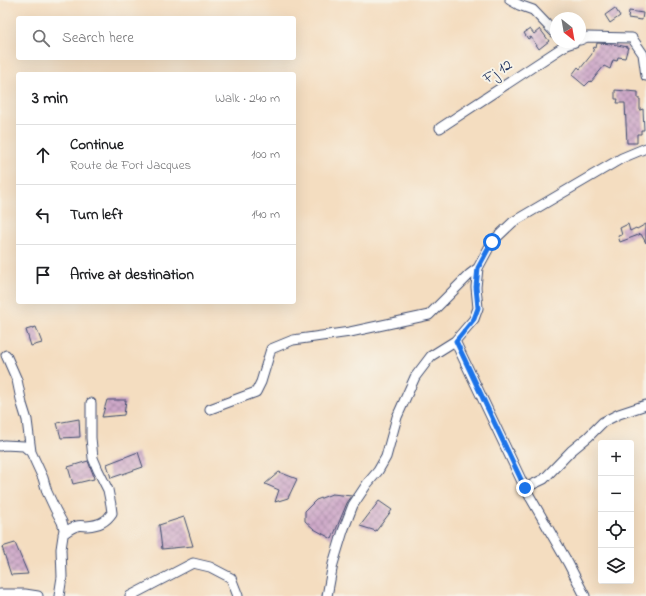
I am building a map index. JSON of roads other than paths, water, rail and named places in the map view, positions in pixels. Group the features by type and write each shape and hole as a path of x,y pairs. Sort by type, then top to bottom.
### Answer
{"street":[{"path":"510,0 533,10 550,28"},
{"path":"586,37 632,38 643,54 646,76"},
{"name":"Fj 12","path":"440,128 560,48"},
{"path":"327,596 333,564 343,531 353,506 386,457 397,417 415,377 431,356 456,341 474,319 478,308 476,287 478,268 492,242 513,222 622,158 646,148"},
{"path":"210,409 256,392 271,349 293,340 350,332 429,315 470,274 478,268"},
{"path":"456,341 525,488 568,563 581,595"},
{"path":"6,355 19,386 22,404 27,420 31,452 64,529 61,549 62,577 59,596"},
{"path":"63,534 77,526 98,524 108,519 112,512 108,490 93,458 91,403"},
{"path":"525,488 544,479 571,450 588,437 603,422 619,414 646,405"},
{"path":"0,446 24,446 31,452"},
{"path":"130,596 193,563 210,567 231,578 238,596"},
{"path":"0,594 25,594 38,596"}]}
